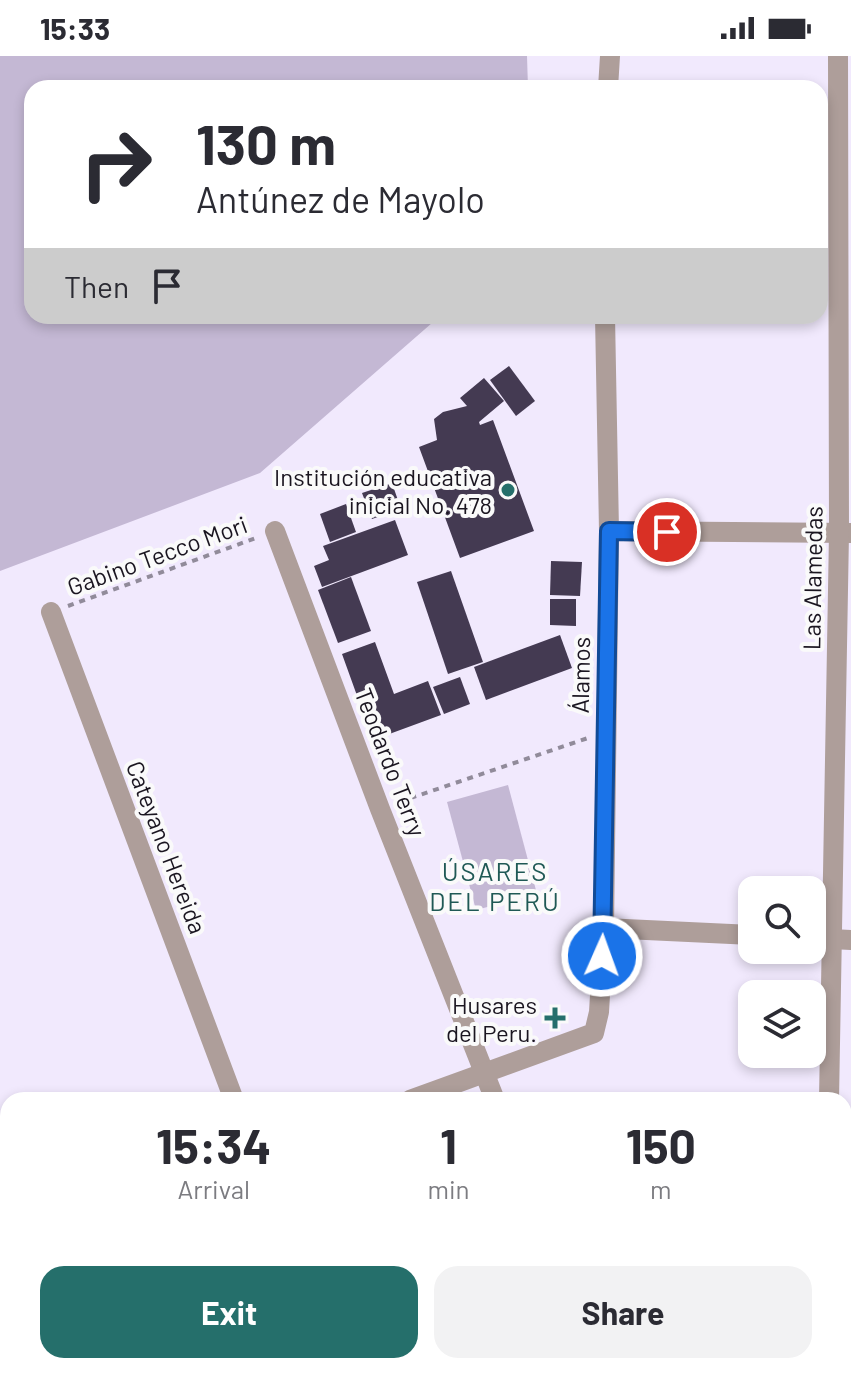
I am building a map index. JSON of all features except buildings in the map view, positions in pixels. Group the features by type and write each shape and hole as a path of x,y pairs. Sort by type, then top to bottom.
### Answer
{"street":[{"path":"608,80 610,56"},
{"name":"Las Alamedas","path":"829,1092 845,533 836,166 838,56"},
{"name":"Álamos","path":"484,1072 594,1033 599,1012 604,928 609,531 605,324"},
{"name":"Teodardo Terry","path":"275,531 492,1092"},
{"path":"609,531 845,533"},
{"name":"Cateyano Hereida","path":"51,612 231,1092"},
{"path":"604,928 738,934"},
{"path":"431,1092 484,1072"}],"path":[{"name":"Gabino Tecco Mori","path":"51,612 275,531"},
{"path":"380,809 605,732"}],"shaded area":[{"path":"0,56 527,56 528,80 24,80 24,324 431,324 260,473 0,571"},
{"path":"508,785 537,894 476,910 447,802"}],"place":[{"name":"Institución educativa inicial No. 478","path":"508,490"},
{"name":"Husares del Peru.","path":"555,1018"}],"district":[{"name":"ÚSARES DEL PERÚ","path":"495,885"}],"route":[{"path":"602,956 609,531 667,532"}]}
